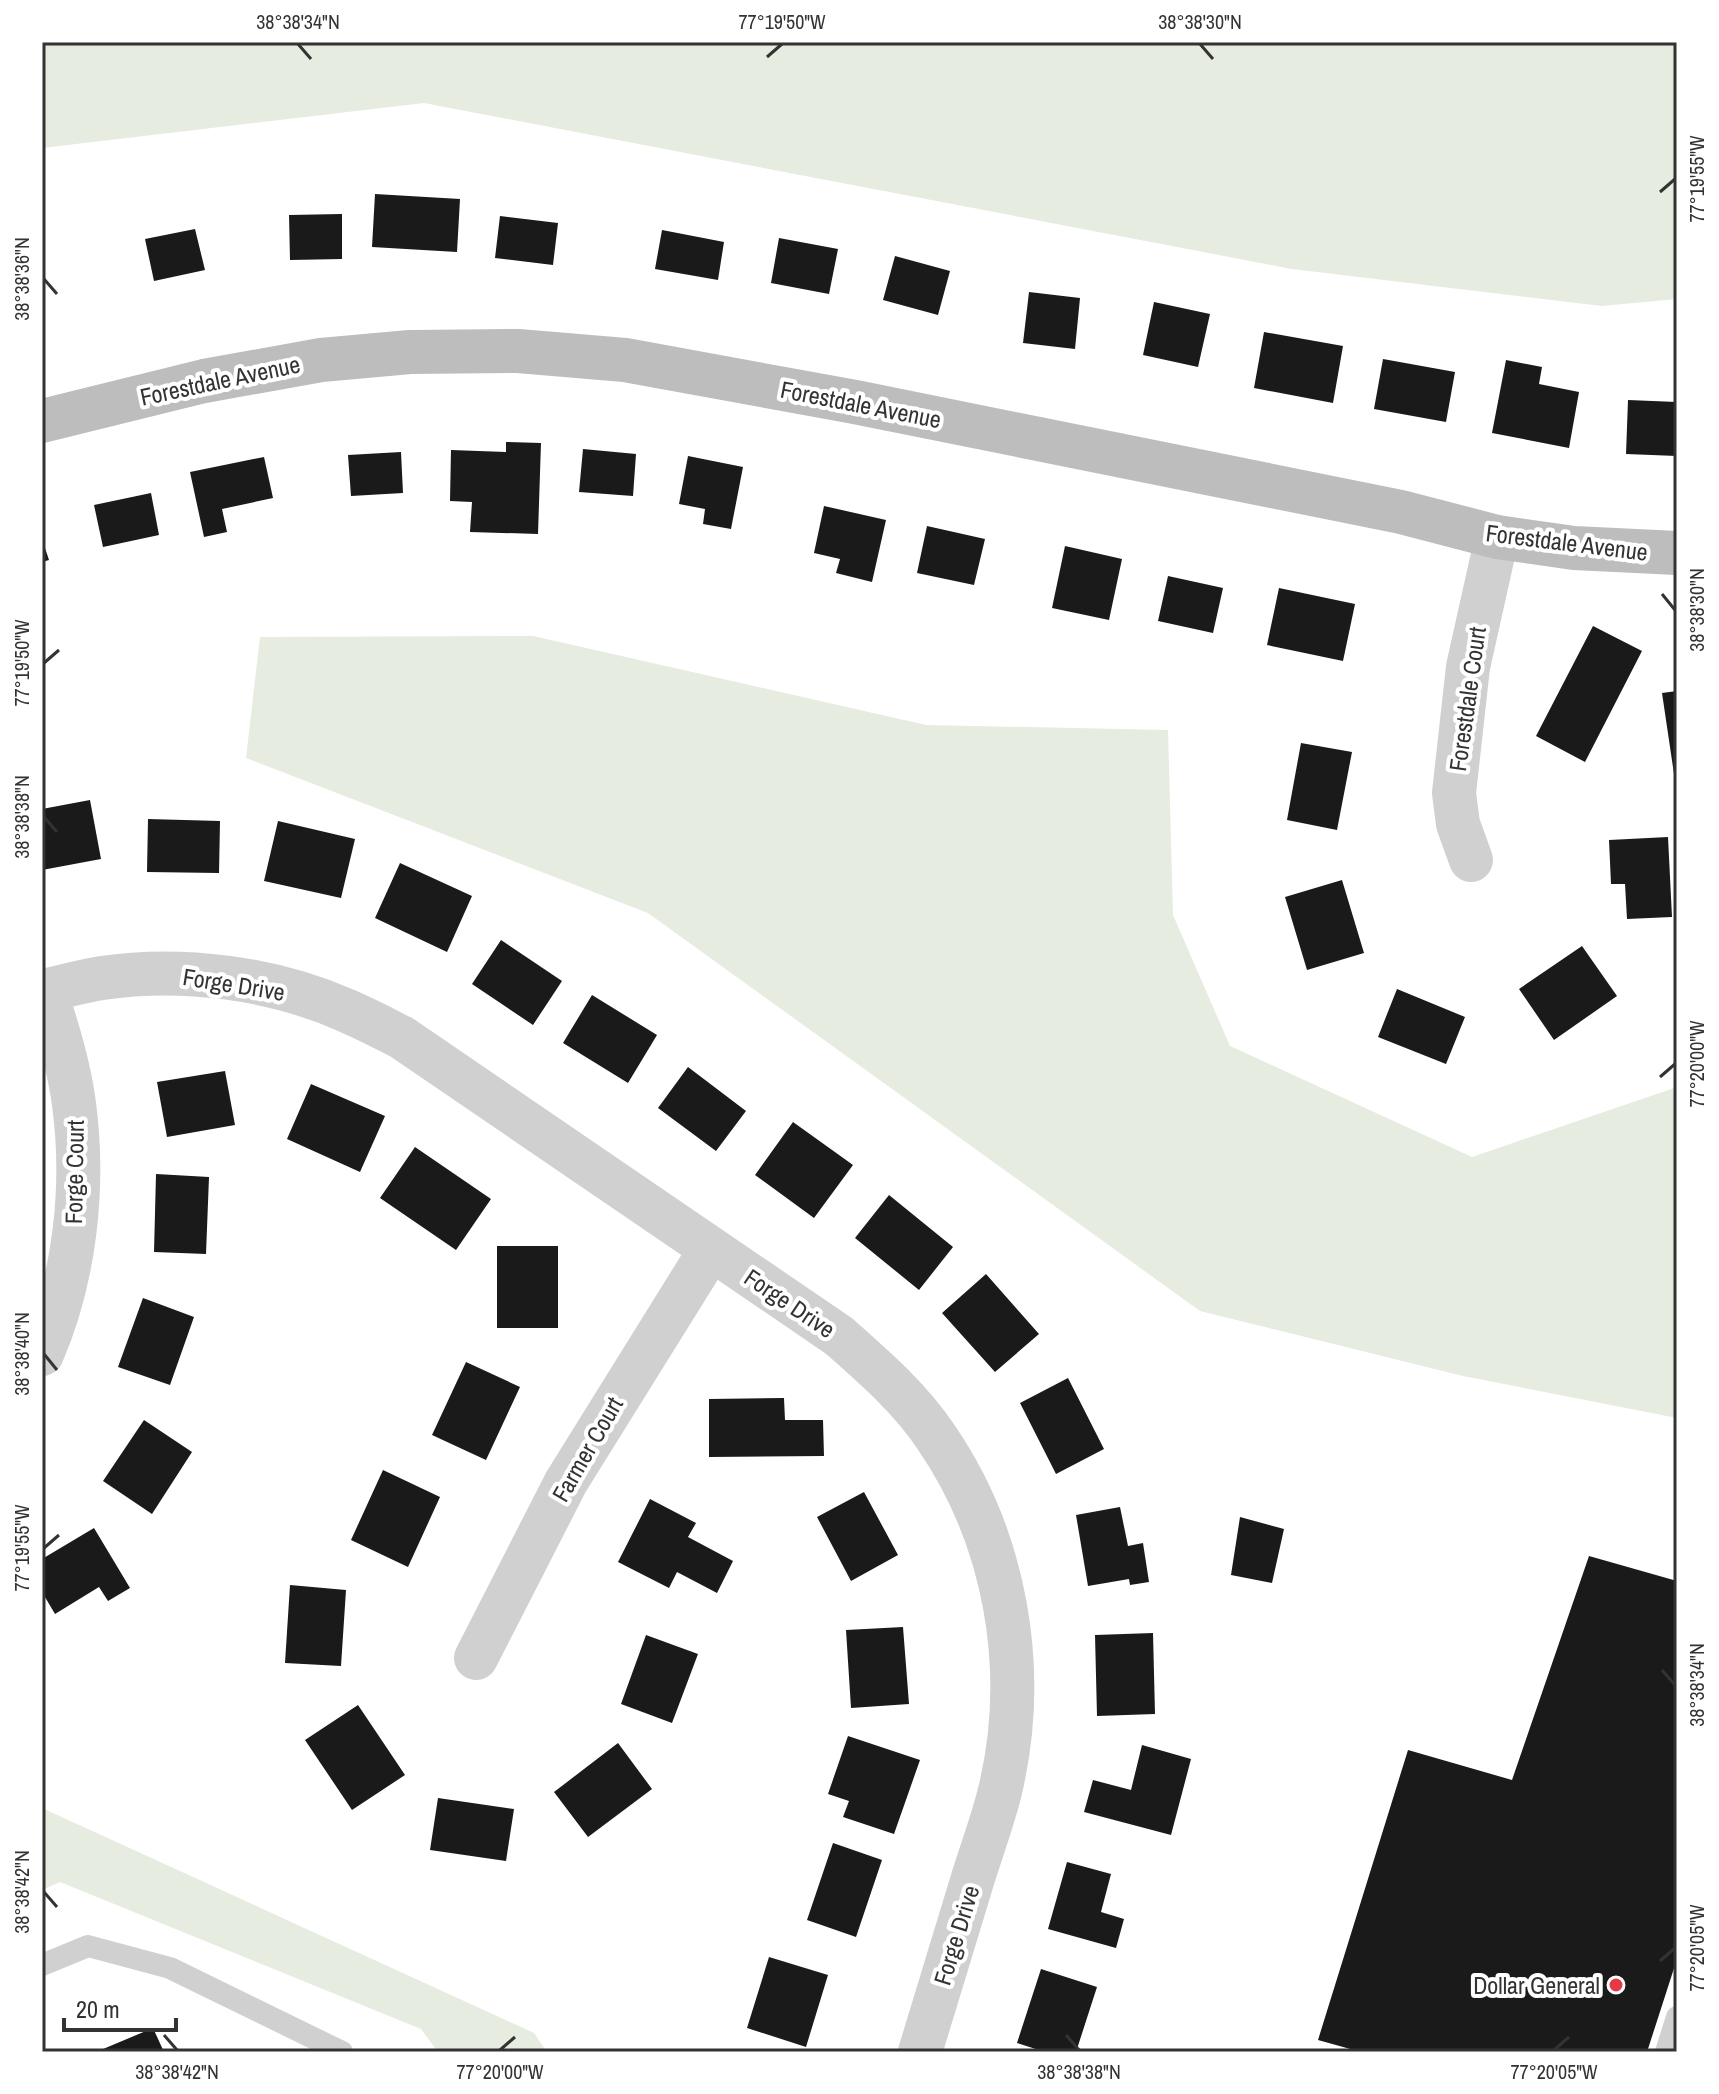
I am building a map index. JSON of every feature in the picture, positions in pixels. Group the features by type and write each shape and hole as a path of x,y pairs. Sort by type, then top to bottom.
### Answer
{"street":[{"name":"Forestdale Avenue","path":"42,421 204,381 321,360 410,352 518,351 625,360 855,402 1401,512 1497,537 1574,548 1677,553"},
{"name":"Forestdale Court","path":"1471,860 1458,824 1454,793 1468,667 1497,537"},
{"name":"Forge Drive","path":"44,991 103,978 167,974 231,979 282,989 343,1009 401,1037 839,1336 887,1378 935,1436 973,1501 996,1559 1008,1623 1012,1674 1009,1739 1000,1790 920,2052"},
{"name":"Forge Court","path":"42,1354 64,1287 75,1222 78,1170 74,1104 61,1040 44,991"},
{"name":"Farmer Court","path":"476,1658 566,1482 711,1249"}],"lane":[{"path":"42,1965 88,1946 170,1968 342,2052"},
{"path":"1666,2052 1677,2017"}],"shaded area":[{"path":"42,42 1677,42 1677,299 1602,306 1292,269 424,103 42,148"},
{"path":"533,636 926,725 1168,730 1173,915 1230,1046 1472,1157 1677,1087 1677,1418 1463,1376 1200,1311 648,913 246,758 260,637"},
{"path":"42,1808 534,2033 547,2052 438,2052 421,2029 60,1882 42,1890"}],"building":[{"path":"375,194 460,199 457,252 372,247"},
{"path":"342,214 342,259 290,260 289,215"},
{"path":"500,216 558,223 553,265 495,258"},
{"path":"195,229 205,270 154,281 145,239"},
{"path":"662,230 724,242 718,280 655,269"},
{"path":"779,238 838,249 829,294 771,283"},
{"path":"895,256 950,271 938,315 883,300"},
{"path":"1029,292 1080,298 1075,349 1023,343"},
{"path":"1154,302 1210,314 1198,367 1143,355"},
{"path":"1264,332 1343,346 1333,403 1254,388"},
{"path":"1383,359 1455,372 1446,422 1374,409"},
{"path":"1506,360 1542,367 1539,384 1579,392 1569,448 1492,433"},
{"path":"1628,400 1677,402 1677,456 1626,454"},
{"path":"506,442 541,443 538,534 470,532 472,502 450,501 451,450 506,452"},
{"path":"583,449 636,454 633,496 579,492"},
{"path":"401,452 403,493 351,496 348,455"},
{"path":"688,456 743,467 731,529 703,524 705,509 679,504"},
{"path":"264,457 273,498 222,509 227,532 204,537 190,472"},
{"path":"151,493 159,535 103,547 94,505"},
{"path":"824,506 886,520 872,582 836,573 840,559 814,553"},
{"path":"927,526 985,539 974,585 917,573"},
{"path":"42,539 49,560 42,562"},
{"path":"1065,546 1122,559 1109,620 1052,608"},
{"path":"1168,576 1223,588 1213,633 1158,621"},
{"path":"1279,588 1355,604 1343,661 1267,645"},
{"path":"1593,626 1642,651 1585,762 1536,736"},
{"path":"1677,691 1677,774 1674,774 1662,693"},
{"path":"1301,743 1352,752 1337,830 1287,820"},
{"path":"90,800 101,859 42,870 42,809"},
{"path":"148,819 220,821 219,873 147,872"},
{"path":"278,821 355,839 341,898 264,881"},
{"path":"1668,837 1672,917 1627,919 1625,884 1611,884 1609,840"},
{"path":"400,863 472,896 447,952 375,918"},
{"path":"1342,880 1364,953 1307,970 1285,897"},
{"path":"501,940 562,981 533,1025 472,984"},
{"path":"1582,946 1617,996 1554,1040 1519,989"},
{"path":"1397,989 1465,1017 1446,1064 1378,1037"},
{"path":"592,995 657,1035 628,1083 563,1043"},
{"path":"688,1067 746,1111 716,1151 658,1108"},
{"path":"225,1071 235,1125 167,1137 157,1082"},
{"path":"311,1084 385,1116 360,1172 287,1139"},
{"path":"793,1122 853,1165 814,1218 755,1175"},
{"path":"415,1147 491,1199 456,1250 380,1198"},
{"path":"156,1174 209,1177 206,1254 154,1252"},
{"path":"889,1195 953,1247 919,1290 855,1238"},
{"path":"497,1246 558,1246 558,1328 497,1328"},
{"path":"986,1274 1039,1334 995,1372 942,1313"},
{"path":"143,1298 194,1317 170,1385 118,1367"},
{"path":"466,1362 520,1387 486,1460 432,1435"},
{"path":"1068,1378 1104,1449 1056,1474 1020,1403"},
{"path":"784,1398 785,1420 823,1420 824,1456 709,1457 709,1399"},
{"path":"144,1420 192,1452 152,1514 103,1481"},
{"path":"383,1470 440,1497 408,1567 351,1540"},
{"path":"864,1492 898,1555 851,1581 817,1517"},
{"path":"650,1499 696,1523 688,1537 733,1561 717,1593 677,1572 669,1588 618,1562"},
{"path":"1120,1507 1128,1546 1143,1543 1149,1582 1130,1585 1129,1579 1088,1586 1076,1515"},
{"path":"1240,1517 1284,1529 1272,1583 1231,1575"},
{"path":"94,1528 130,1588 108,1601 99,1587 55,1614 42,1592 42,1559"},
{"path":"1589,1556 1677,1581 1677,1959 1647,2052 1361,2052 1318,2040 1408,1750 1512,1780"},
{"path":"290,1585 346,1590 341,1666 285,1663"},
{"path":"903,1627 909,1704 851,1708 846,1630"},
{"path":"1153,1633 1155,1714 1097,1716 1095,1635"},
{"path":"646,1635 698,1654 672,1723 621,1704"},
{"path":"358,1705 405,1775 352,1810 305,1740"},
{"path":"848,1736 920,1760 894,1834 843,1817 849,1801 828,1794"},
{"path":"618,1743 652,1789 588,1837 554,1792"},
{"path":"1142,1745 1191,1759 1171,1835 1084,1812 1093,1780 1131,1790"},
{"path":"438,1798 514,1809 506,1861 430,1850"},
{"path":"833,1843 882,1860 856,1937 807,1920"},
{"path":"1067,1862 1111,1874 1101,1912 1124,1919 1116,1948 1048,1929"},
{"path":"769,1957 828,1975 806,2047 747,2028"},
{"path":"1041,1969 1097,1987 1076,2052 1045,2052 1017,2043"},
{"path":"153,2028 164,2052 96,2052"}],"place":[{"name":"Dollar General","path":"1616,1985"}]}
